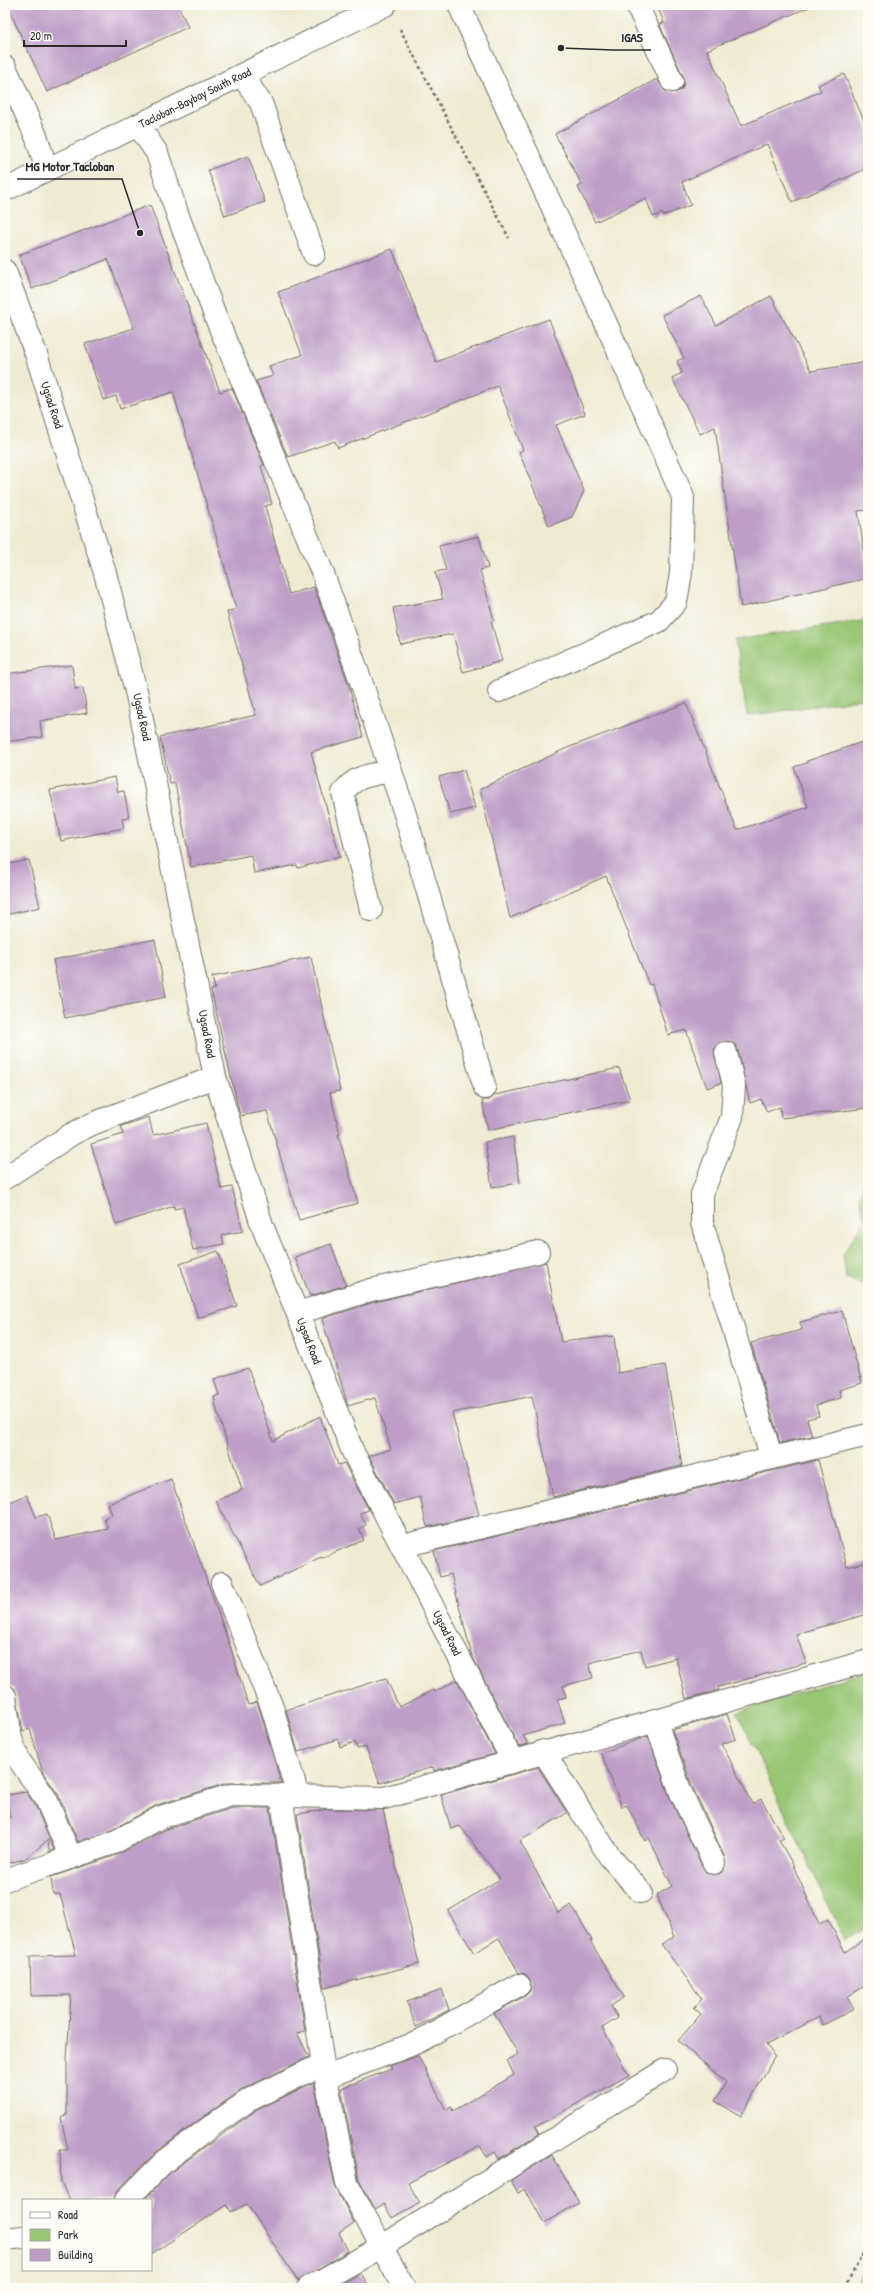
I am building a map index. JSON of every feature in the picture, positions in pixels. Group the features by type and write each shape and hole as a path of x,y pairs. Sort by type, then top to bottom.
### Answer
{"street":[{"name":"Tacloban-Baybay South Road","path":"5,190 385,5"},
{"path":"459,5 604,319 683,497 680,573 676,602 659,621 499,691"},
{"path":"637,5 672,81"},
{"path":"5,68 36,136 47,170"},
{"path":"242,75 261,103 314,254"},
{"path":"138,126 157,153 179,219 234,365 323,574 391,771 485,1088"},
{"name":"Ugsad Road","path":"5,271 36,354 105,573 137,695 215,1077 262,1225 353,1452 512,1760"},
{"path":"371,910 343,793 350,783 358,778 391,771"},
{"path":"726,1054 734,1085 732,1117 702,1194 702,1223 771,1456"},
{"path":"5,1178 72,1134 92,1124 215,1077"},
{"path":"298,1313 371,1290 538,1252"},
{"path":"402,1546 771,1456 868,1434"},
{"path":"222,1583 272,1707 290,1795 325,2071 347,2183 404,2288"},
{"path":"5,1880 113,1843 161,1817 231,1795 384,1798 512,1760 868,1661"},
{"path":"5,1696 11,1739 19,1760 46,1799 70,1858"},
{"path":"655,1720 681,1794 714,1863"},
{"path":"544,1751 610,1857 641,1892"},
{"path":"127,2199 164,2162 249,2100 325,2071 416,2043 519,1985"},
{"path":"308,2288 381,2247 665,2070"},
{"path":"5,2238 22,2238"}],"path":[{"path":"398,26 508,238"},
{"path":"844,2288 868,2245"}],"green space":[{"path":"868,620 868,698 747,716 735,640"},
{"path":"865,1181 868,1181 867,1286 846,1278 843,1254 865,1219 859,1197"},
{"path":"868,1671 868,1925 845,1940 737,1712"},
{"path":"868,2262 868,2288 854,2288"}],"building":[{"path":"7,5 178,5 188,27 47,92"},
{"path":"657,5 814,5 707,50 741,126 821,91 818,85 844,74 868,130 868,168 792,202 767,144 682,182 691,205 663,216 662,213 653,217 646,198 595,222 578,187 582,185 555,134 657,79 665,91 677,92 682,89 684,83 683,76 661,28 660,24 664,23"},
{"path":"248,156 265,202 225,216 208,170"},
{"path":"150,205 220,392 232,388 264,465 261,466 272,504 265,506 289,594 314,587 347,680 363,737 311,752 340,857 298,868 297,865 254,873 251,855 191,867 175,783 170,784 160,737 256,715 227,612 236,609 219,546 173,392 120,409 116,396 103,400 85,344 134,328 108,259 32,289 19,255"},
{"path":"392,249 436,362 549,319 585,414 556,425 584,491 572,517 549,526 519,452 523,450 498,386 338,448 335,441 288,457 256,381 273,376 269,366 302,355 278,292"},
{"path":"701,296 716,325 771,296 811,371 868,362 868,510 858,511 868,578 741,607 715,427 700,434 672,378 682,373 677,361 684,358 662,315"},
{"path":"479,536 488,568 480,570 494,620 491,621 502,661 463,672 453,634 400,644 393,608 443,599 435,572 446,570 439,546"},
{"path":"72,665 75,689 83,688 87,713 40,721 42,737 5,742 5,674"},
{"path":"686,703 737,830 808,807 794,767 868,740 868,1108 781,1118 780,1107 767,1112 761,1099 750,1103 738,1050 735,1044 729,1041 718,1044 714,1050 721,1083 707,1088 686,1030 668,1035 652,984 649,985 606,876 510,918 480,789 567,748"},
{"path":"464,770 475,808 450,814 439,777"},
{"path":"115,777 118,792 124,791 129,818 122,819 124,828 61,841 50,790"},
{"path":"29,860 40,907 5,915 5,865"},
{"path":"155,940 166,997 65,1018 53,960"},
{"path":"311,957 340,1091 330,1093 340,1134 338,1134 358,1203 299,1220 267,1111 240,1116 211,990 215,989 212,977"},
{"path":"619,1068 630,1100 488,1130 482,1100 489,1100 495,1095"},
{"path":"149,1117 153,1135 206,1123 221,1189 232,1187 243,1231 222,1235 224,1244 193,1250 183,1207 174,1209 174,1206 116,1225 91,1144 123,1134 121,1126"},
{"path":"513,1137 520,1183 492,1187 485,1142"},
{"path":"331,1244 346,1285 310,1296 295,1257"},
{"path":"218,1251 237,1306 198,1318 180,1264"},
{"path":"546,1262 561,1342 614,1336 618,1373 665,1365 682,1466 553,1497 532,1396 452,1413 479,1515 427,1527 420,1497 394,1504 369,1456 391,1449 375,1398 348,1406 322,1319 374,1302"},
{"path":"842,1311 862,1383 839,1390 841,1398 816,1405 819,1416 807,1419 812,1436 780,1443 751,1343 802,1330 800,1322"},
{"path":"248,1368 273,1441 320,1416 338,1465 344,1463 369,1510 360,1513 366,1525 359,1529 364,1540 321,1557 260,1586 216,1501 242,1490 217,1411 214,1397 219,1395 214,1379"},
{"path":"818,1460 847,1567 868,1562 868,1614 796,1634 806,1663 718,1687 719,1690 686,1699 676,1658 645,1666 641,1650 589,1663 593,1678 563,1686 566,1697 557,1699 565,1723 523,1736 528,1744 519,1747 472,1656 451,1574 440,1577 434,1551"},
{"path":"171,1479 231,1649 248,1705 257,1702 281,1783 227,1783 157,1805 108,1832 78,1842 58,1794 43,1773 30,1729 23,1731 15,1689 5,1684 5,1504 27,1495 36,1517 47,1514 56,1540 108,1529 104,1518 112,1515 108,1504"},
{"path":"386,1678 399,1707 434,1690 435,1692 457,1680 495,1754 434,1771 433,1767 380,1783 366,1747 357,1749 355,1742 340,1747 338,1739 298,1752 286,1710"},
{"path":"727,1714 736,1739 722,1744 752,1804 761,1799 784,1838 779,1840 792,1863 819,1924 828,1919 845,1952 868,1936 868,1984 847,1997 854,2009 823,2025 819,2017 766,2045 775,2056 741,2116 715,2101 726,2082 678,2041 701,2014 694,2008 702,1999 661,1944 674,1937 657,1895 672,1886 649,1838 645,1841 627,1805 622,1807 601,1753 648,1736 670,1798 703,1868 707,1873 719,1874 724,1870 725,1858 693,1788 672,1730"},
{"path":"538,1767 567,1813 520,1841 558,1913 571,1905 592,1940 590,1941 624,1997 611,2006 618,2018 602,2028 629,2075 535,2127 539,2134 499,2159 495,2152 487,2157 480,2146 408,2183 420,2203 392,2218 384,2204 375,2209 359,2179 341,2088 392,2069 390,2066 418,2056 446,2110 451,2107 453,2111 514,2075 507,2060 518,2054 494,2013 525,1996 530,1991 530,1979 525,1974 519,1973 499,1938 474,1953 448,1911 500,1879 460,1826 451,1829 441,1795"},
{"path":"26,1792 35,1805 54,1850 49,1852 48,1840 25,1859 5,1864 5,1818 10,1818 6,1795"},
{"path":"233,1808 270,1808 305,2031 297,2033 309,2057 243,2089 203,2117 155,2153 117,2191 114,2199 69,2199 61,2182 60,2150 68,2150 61,2118 67,2115 67,2059 71,1995 31,1996 30,1956 76,1955 60,1894 53,1894 51,1877 117,1855 166,1829"},
{"path":"330,1809 383,1810 419,1964 324,1988 297,1814"},
{"path":"442,1989 449,2010 416,2027 407,2002"},
{"path":"314,2082 335,2186 354,2223 339,2233 348,2251 298,2281 247,2204 231,2212 227,2205 152,2253 152,2199 145,2199 172,2171 255,2111"},
{"path":"552,2155 579,2203 544,2223 525,2189 518,2193 511,2180"},
{"path":"361,2273 369,2288 334,2288"}],"place":[{"name":"IGAS","path":"561,48"},
{"name":"MG Motor Tacloban","path":"140,233"}]}
